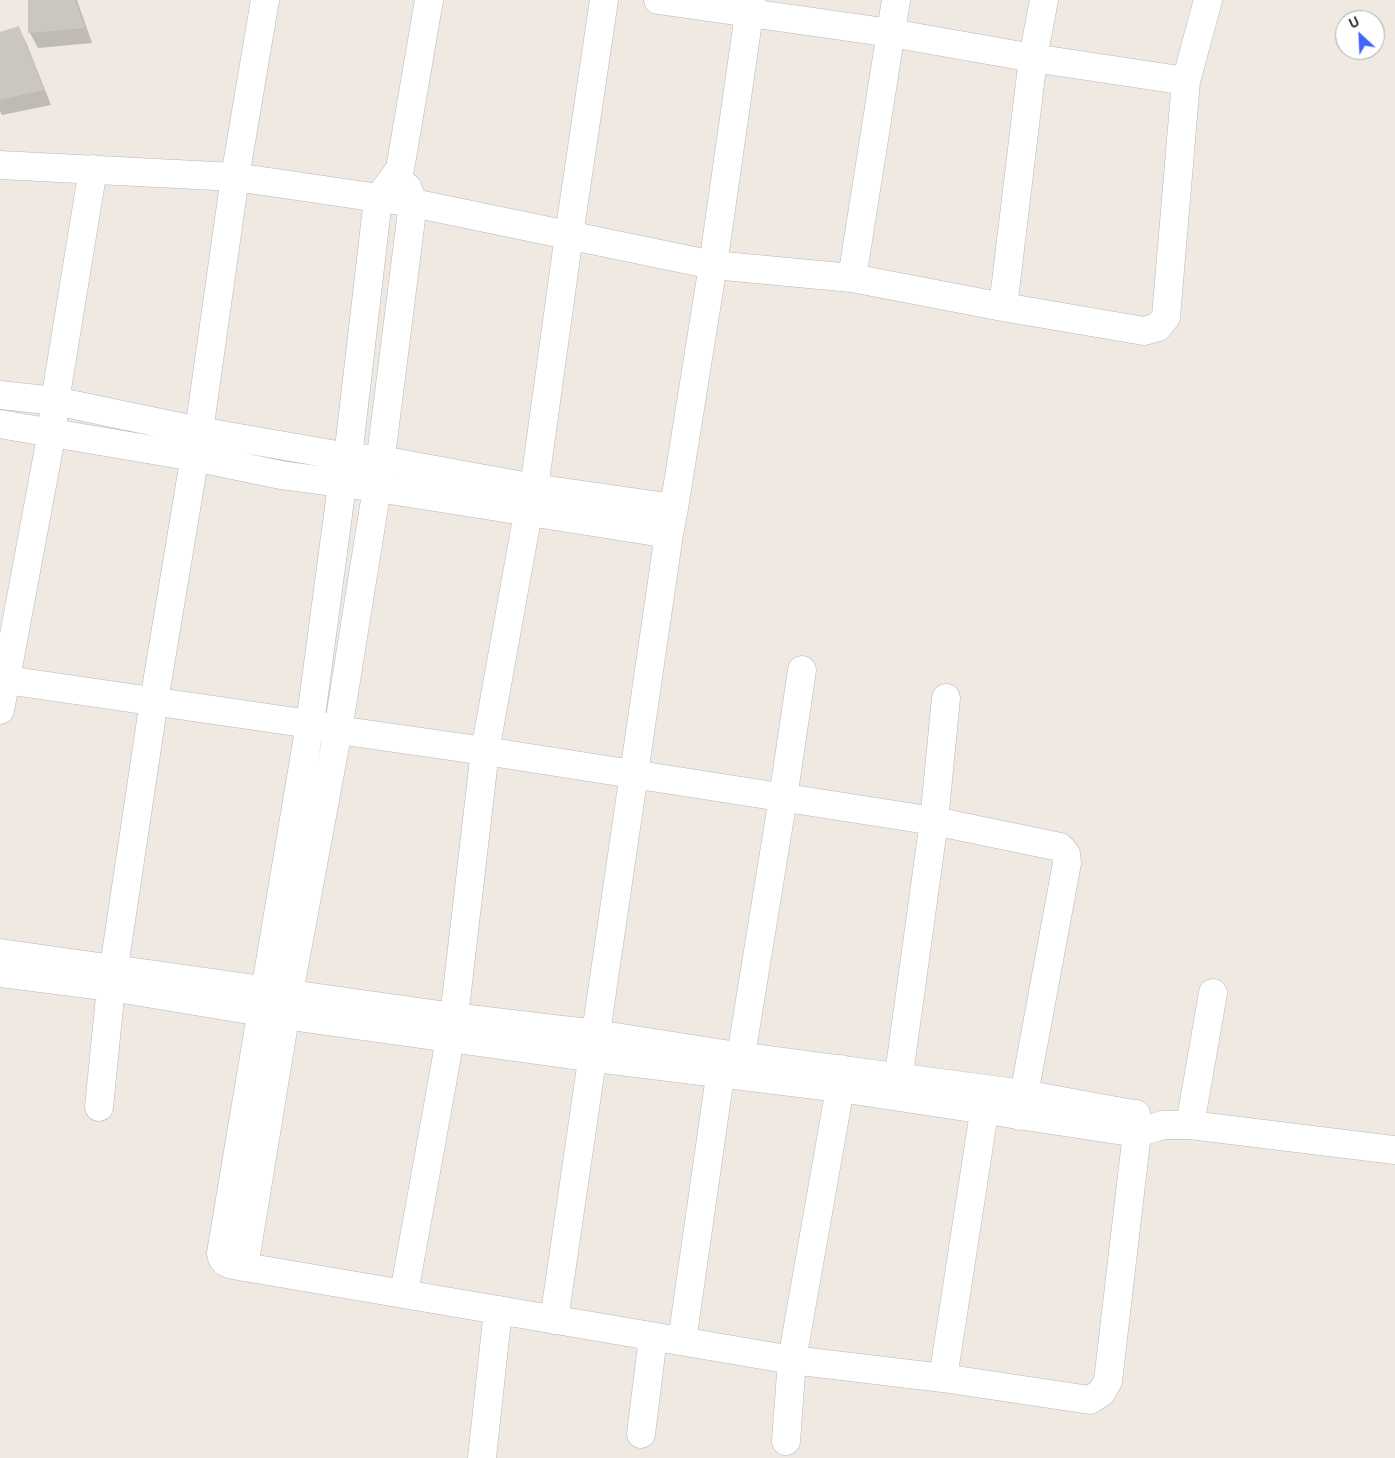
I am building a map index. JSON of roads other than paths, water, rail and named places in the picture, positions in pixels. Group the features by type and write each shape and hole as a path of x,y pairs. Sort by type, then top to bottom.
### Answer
{"street":[{"path":"99,1107 112,978 154,701 196,444 235,177 265,0"},
{"path":"275,1002 342,485 348,457 378,198 400,169 429,0"},
{"path":"404,1293 452,1027 485,751 531,500 604,0"},
{"path":"658,0 750,6 1033,58 1186,82"},
{"path":"852,278 896,0"},
{"path":"1003,307 1033,58 1044,0"},
{"path":"0,165 235,177 413,203 713,265 852,278 1003,307 1144,331 1158,327 1166,317 1186,82 1208,0"},
{"path":"554,1320 672,521 713,265 750,6"},
{"path":"0,710 3,679 52,432 93,169"},
{"path":"400,169 413,203 381,460 338,730 275,1002 222,1259 226,1263 244,1267 792,1360 943,1378 1090,1400 1101,1393 1108,1381 1136,1124"},
{"path":"0,395 56,401 196,444 281,475 342,485 531,500 672,521"},
{"path":"0,424 52,432 381,460 531,500"},
{"path":"682,1341 731,1065 783,798 802,670"},
{"path":"3,679 310,724 338,730 934,821 1060,847 1066,854 1067,863 1021,1105"},
{"path":"898,1087 934,821 946,698"},
{"path":"0,953 112,978 452,1027 840,1078 1136,1124 1190,1125 1395,1150"},
{"path":"0,974 112,978"},
{"path":"1190,1125 1213,993"},
{"path":"786,1441 792,1360 840,1078"},
{"path":"943,1378 986,1100"},
{"path":"482,1458 498,1310"},
{"path":"641,1434 653,1337"}]}
